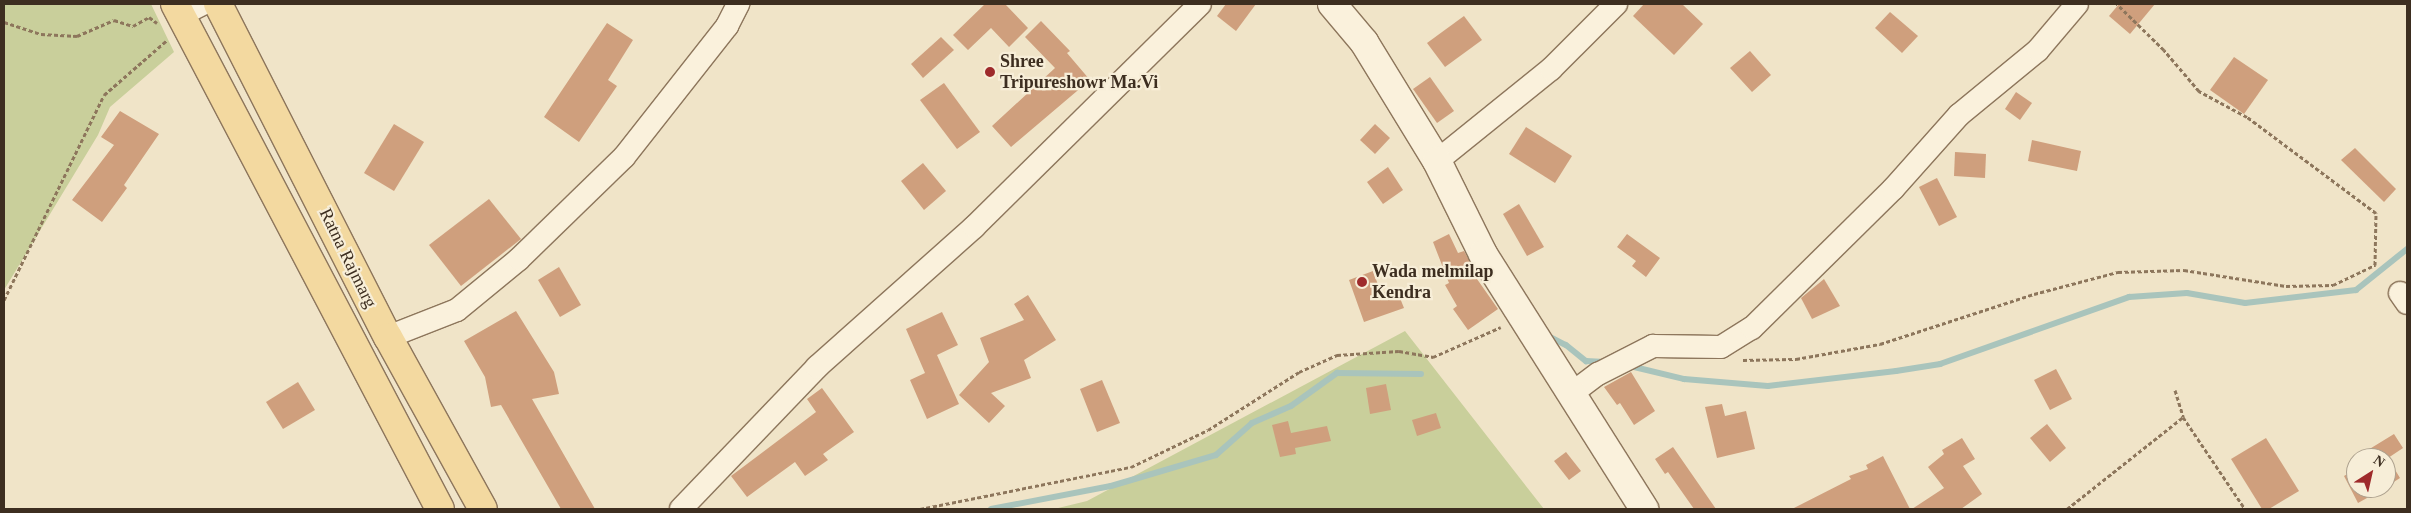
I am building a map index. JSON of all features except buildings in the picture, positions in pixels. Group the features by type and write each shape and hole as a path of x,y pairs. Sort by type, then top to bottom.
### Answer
{"main road":[{"name":"Ratna Rajmarg","path":"218,4 388,337 483,509"},
{"path":"1332,4 1364,42 1437,161 1483,254 1644,509"},
{"name":"Ratna Rajmarg","path":"181,13 440,509"}],"street":[{"path":"388,337 457,310 519,259 624,157 727,26 738,4"},
{"path":"681,509 817,367 974,227 1200,4"},
{"path":"1437,161 1551,69 1616,4"},
{"path":"1571,394 1598,374 1652,346 1721,347 1752,328 1893,189 1959,115 2038,50 2077,4"}],"path":[{"path":"1739,360 1796,359 1880,344 2034,294 2118,272 2184,270 2286,286 2333,285 2374,265 2376,213 2247,116 2199,91 2164,50 2117,4"},
{"path":"4,22 41,34 77,36 114,20 133,26 149,17 181,13"},
{"path":"4,300 104,95 172,35 200,50"},
{"path":"920,509 1131,467 1208,430 1299,372 1337,355 1399,352 1433,357 1524,317"},
{"path":"2175,390 2183,417 2245,509"},
{"path":"2067,508 2183,417"}],"green space":[{"path":"4,4 151,4 174,52 110,107 98,135 4,290"},
{"path":"1405,331 1544,509 1054,509 1087,501"}],"waterway":[{"path":"1630,366 1684,379 1768,386 1896,371 1940,364 2129,297 2187,293 2245,303 2356,290 2407,249"},
{"path":"1548,336 1566,345 1586,361 1605,362"},
{"path":"991,509 1111,486 1216,455 1252,423 1291,406 1337,373 1421,374"}],"place":[{"name":"Shree Tripureshowr Ma.Vi","path":"990,72"},
{"name":"Wada melmilap Kendra","path":"1362,282"}]}
